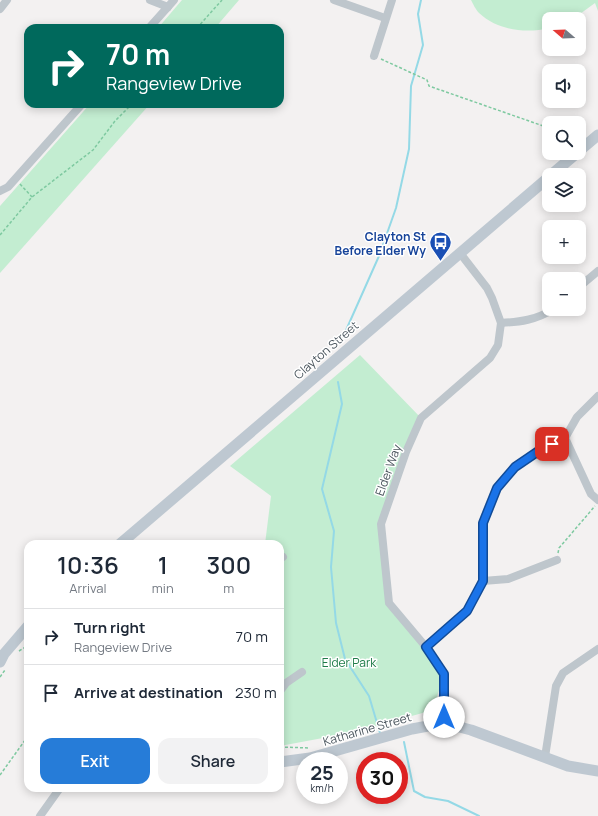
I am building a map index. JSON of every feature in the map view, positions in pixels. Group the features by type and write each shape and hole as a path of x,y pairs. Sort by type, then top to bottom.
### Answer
{"main road":[{"path":"586,145 598,135"},
{"path":"559,168 569,160"},
{"name":"Clayton Street","path":"125,540 542,183"},
{"path":"3,662 24,641"},
{"name":"Katharine Street","path":"284,761 310,758 412,729 444,723 471,730 568,766 598,771"}],"street":[{"path":"0,9 7,0"},
{"path":"150,0 168,7"},
{"path":"153,24 174,0"},
{"path":"334,0 385,18"},
{"path":"374,56 392,0"},
{"path":"0,191 8,187 78,108"},
{"name":"Elder Way","path":"444,723 444,674 426,647 389,603 381,524 406,452 421,418 490,358 498,345 501,335 501,323 497,309 487,288 460,253"},
{"path":"586,281 598,271"},
{"path":"501,323 519,322 543,316"},
{"path":"426,647 467,611 483,581 483,523 497,488 515,467 540,450 565,438 577,417 598,396"},
{"path":"565,438 591,494 598,500"},
{"path":"483,581 508,579 557,560"},
{"path":"545,757 556,686 563,673 598,649"},
{"path":"284,687 293,677 302,672"},
{"path":"40,816 57,792"}],"path":[{"path":"201,24 222,0"},
{"path":"374,56 427,80 429,86 542,126"},
{"path":"0,236 32,197 94,150 115,121 128,108"},
{"path":"15,179 32,197"},
{"path":"557,560 560,548 598,504"},
{"path":"18,652 24,648"},
{"path":"0,677 3,662"},
{"path":"0,775 24,742"}],"green space":[{"path":"182,0 239,0 218,24 161,24"},
{"path":"471,0 598,0 598,11 595,3 583,12 542,12 542,30 531,31 503,27 486,19"},
{"path":"86,108 146,108 0,273 0,206"},
{"name":"Elder Park","path":"360,355 421,418 381,524 389,603 444,674 433,710 355,732 284,745 284,540 266,540 271,496 230,466"}],"waterway":[{"path":"343,337 379,256 396,208 409,149 411,86 423,45 418,14 421,0"},
{"path":"338,382 342,404 322,489 334,531 331,567 336,623 345,659 369,696 380,733"},
{"path":"404,742 414,791 425,797 448,801 479,816"}],"place":[{"name":"Clayton St Before Elder Wy","path":"441,262"}],"route":[{"path":"444,717 444,674 426,647 467,611 483,581 483,523 497,488 515,467 540,450 552,444"}]}
